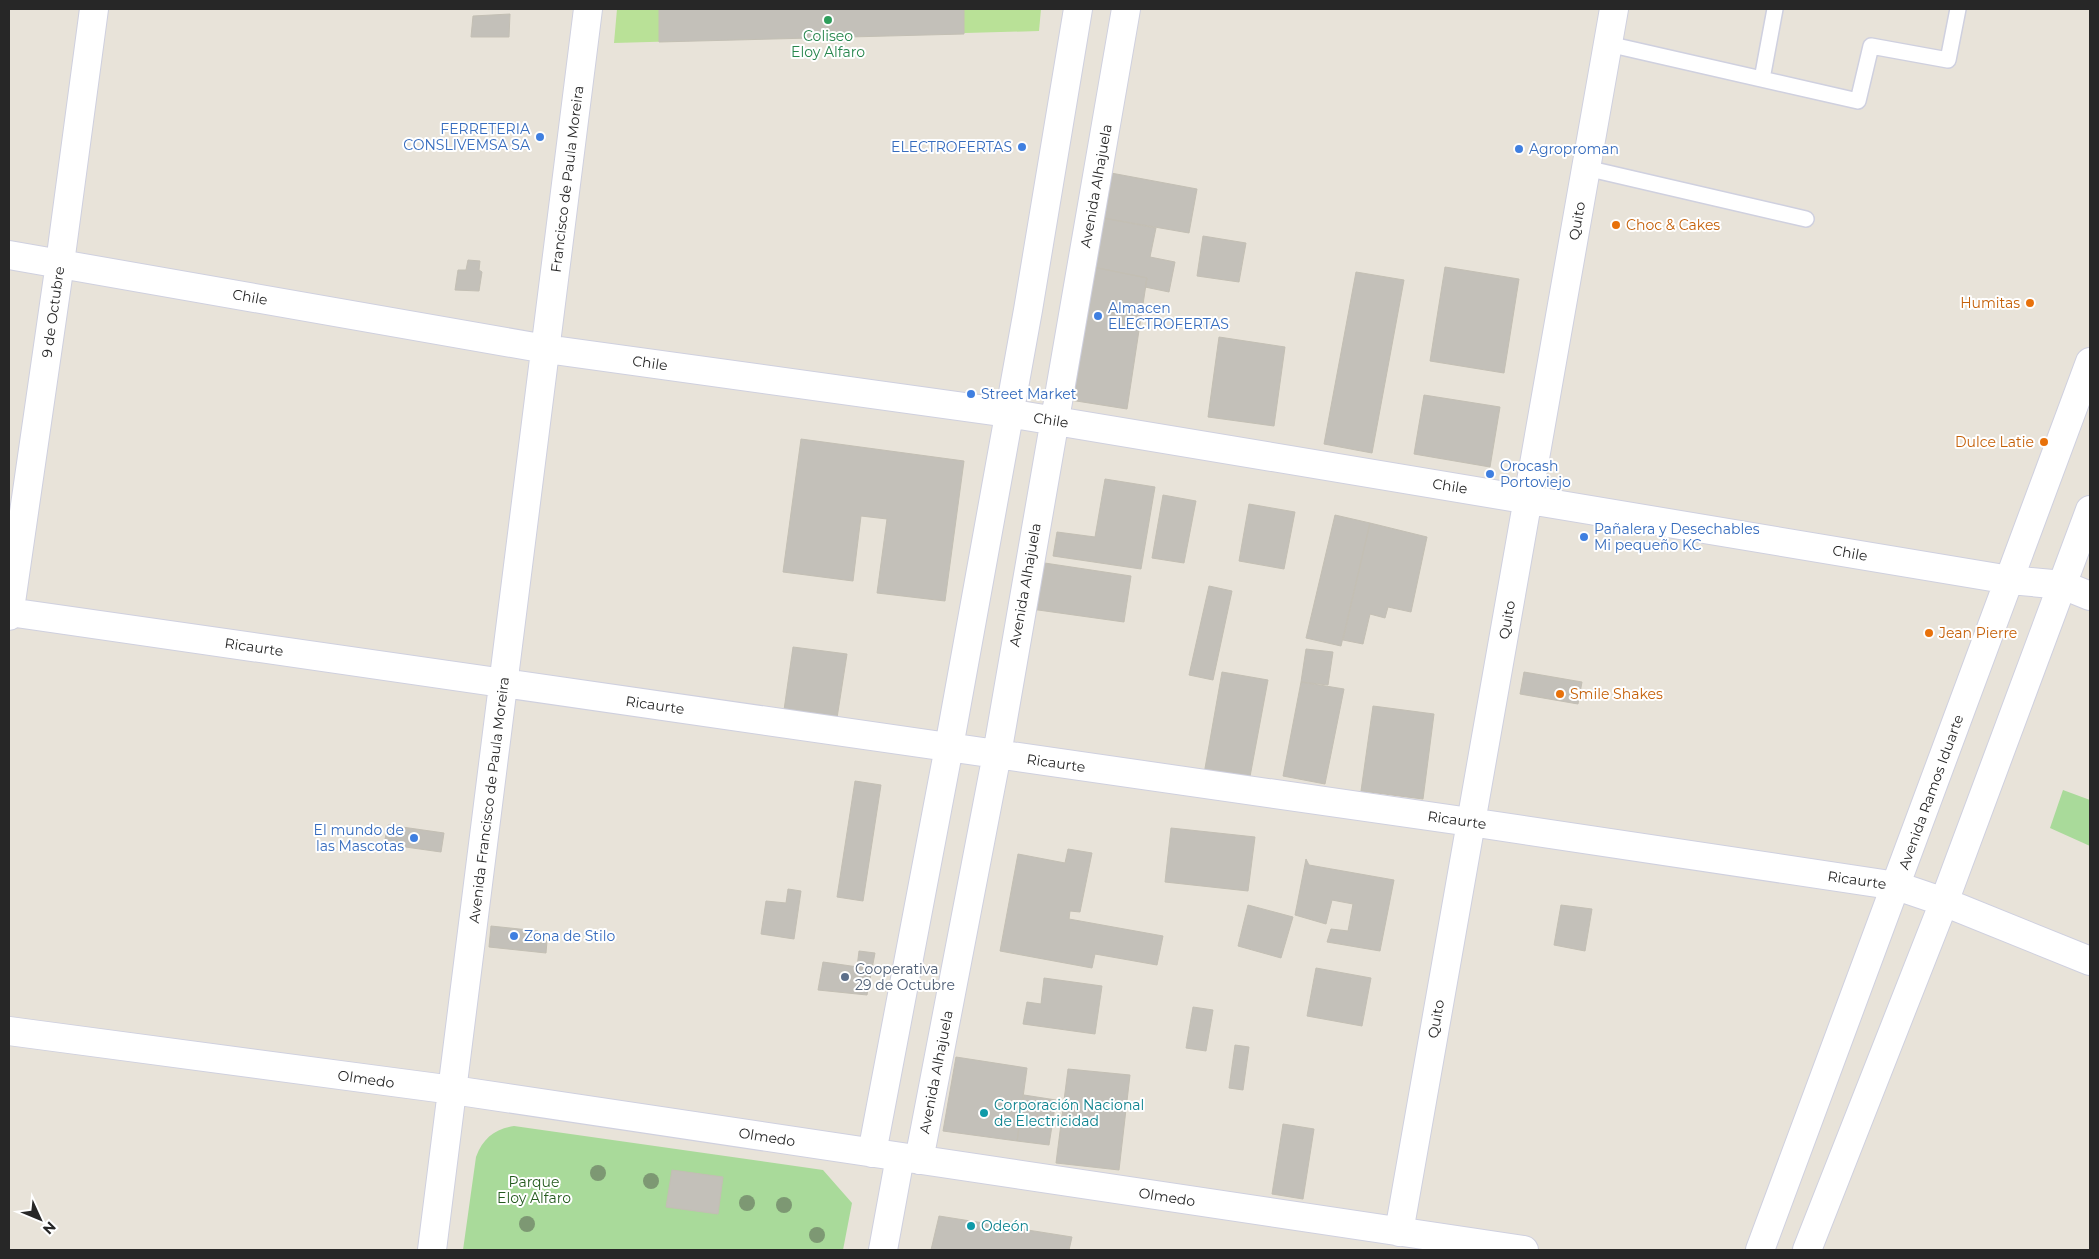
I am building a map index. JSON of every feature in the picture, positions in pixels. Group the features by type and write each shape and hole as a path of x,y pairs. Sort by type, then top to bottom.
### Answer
{"street":[{"name":"9 de Octubre","path":"9,616 60,263 94,9"},
{"name":"Francisco de Paula Moreira","path":"546,349 588,9"},
{"path":"872,1153 949,747 1028,310 1078,9"},
{"name":"Avenida Alhajuela","path":"883,1250 909,1158 996,754 1126,9"},
{"name":"Quito","path":"1399,1232 1614,9"},
{"name":"Chile","path":"9,255 546,349 1053,420 2010,580 2063,585 2090,596"},
{"name":"Avenida Francisco de Paula Moreira","path":"432,1250 546,349"},
{"name":"Avenida Ramos Iduarte","path":"1760,1250 1897,886 2090,362"},
{"path":"1807,1250 1944,902 2090,510"},
{"name":"Ricaurte","path":"9,612 1470,822 1897,886 1944,902 2090,961"},
{"name":"Olmedo","path":"9,1032 453,1090 1524,1250"}],"lane":[{"path":"1762,79 1775,9"},
{"path":"1608,44 1858,101 1871,46 1948,60 1958,9"},
{"path":"1586,168 1806,219"}],"green space":[{"name":"Coliseo Eloy Alfaro","path":"617,9 1041,9 1039,31 614,43"},
{"path":"2063,790 2090,800 2090,846 2050,828"},
{"name":"Parque Eloy Alfaro","path":"514,1126 823,1170 852,1203 843,1250 463,1250 476,1157 482,1145 490,1136 501,1129"}],"building":[{"name":"Coliseo Eloy Alfaro","path":"659,9 964,9 964,34 659,42"},
{"path":"510,14 509,37 471,37 473,16"},
{"path":"1111,173 1197,189 1189,233 1103,218"},
{"path":"1103,218 1156,228 1150,257 1175,262 1169,292 1145,287 1147,278 1093,267"},
{"path":"1203,236 1246,243 1239,282 1197,276"},
{"path":"468,260 480,261 479,270 482,272 479,291 455,290 458,270 466,270"},
{"path":"1093,267 1147,278 1127,409 1070,400"},
{"path":"1445,267 1519,279 1504,373 1430,361"},
{"path":"1356,272 1404,280 1372,453 1324,444"},
{"path":"1219,337 1285,347 1274,426 1208,417"},
{"path":"1424,395 1500,407 1490,467 1414,454"},
{"path":"801,439 964,461 945,601 877,593 887,519 861,516 853,581 783,572"},
{"path":"1105,479 1155,487 1141,569 1053,556 1057,532 1095,537"},
{"path":"1163,495 1196,501 1184,563 1152,558"},
{"path":"1249,504 1295,512 1284,569 1239,561"},
{"path":"1335,515 1370,523 1341,646 1306,638"},
{"path":"1370,523 1427,537 1411,612 1388,607 1385,618 1370,614 1363,644 1343,640"},
{"path":"1038,562 1131,576 1124,622 1031,609"},
{"path":"1209,586 1232,591 1213,680 1189,675"},
{"path":"793,647 847,654 837,718 784,710"},
{"path":"1306,649 1333,652 1328,685 1301,682"},
{"path":"1222,672 1268,680 1249,782 1204,774"},
{"path":"1524,672 1582,682 1578,704 1520,694"},
{"path":"1301,682 1344,689 1325,784 1283,776"},
{"path":"1373,706 1434,714 1423,799 1361,791"},
{"path":"855,781 881,785 863,901 837,897"},
{"name":"El mundo de las Mascotas","path":"388,825 444,833 441,852 384,844"},
{"path":"1171,828 1255,837 1248,891 1165,882"},
{"path":"1068,849 1092,853 1080,912 1070,911 1069,919 1163,936 1157,965 1095,954 1092,968 1000,951 1018,854 1065,863"},
{"path":"1306,859 1309,865 1394,880 1380,951 1327,942 1331,929 1348,931 1353,904 1332,900 1326,924 1295,915"},
{"path":"788,889 801,891 794,939 761,934 766,901 786,903"},
{"path":"1248,905 1293,917 1281,958 1238,946"},
{"path":"1561,905 1592,909 1585,951 1554,945"},
{"name":"Zona de Stilo","path":"491,926 538,931 537,940 547,941 546,953 489,947"},
{"path":"859,951 875,953 872,969 857,967"},
{"name":"Cooperativa 29 de Octubre","path":"823,962 872,969 867,995 818,990"},
{"path":"1316,968 1371,978 1362,1026 1307,1016"},
{"path":"1044,978 1102,986 1095,1034 1023,1024 1027,1002 1041,1004"},
{"path":"1193,1007 1213,1010 1206,1051 1186,1048"},
{"path":"1235,1045 1249,1047 1243,1090 1229,1088"},
{"name":"Corporación Nacional de Electricidad","path":"956,1057 1027,1068 1017,1141 943,1131"},
{"path":"1068,1069 1130,1075 1119,1170 1056,1163"},
{"path":"1024,1095 1056,1100 1049,1145 1017,1141"},
{"path":"1283,1124 1314,1129 1303,1199 1272,1194"},
{"path":"672,1170 723,1177 718,1214 666,1207"},
{"name":"Odeón","path":"939,1216 1072,1237 1069,1250 931,1250"}],"place":[{"name":"Coliseo Eloy Alfaro","path":"828,20"},
{"name":"FERRETERIA CONSLIVEMSA SA","path":"540,137"},
{"name":"ELECTROFERTAS","path":"1022,147"},
{"name":"Agroproman","path":"1519,149"},
{"name":"Choc & Cakes","path":"1616,225"},
{"name":"Humitas","path":"2030,303"},
{"name":"Almacen ELECTROFERTAS","path":"1098,316"},
{"name":"Street Market","path":"971,394"},
{"name":"Dulce Latie","path":"2044,442"},
{"name":"Orocash Portoviejo","path":"1490,474"},
{"name":"Pañalera y Desechables Mi pequeño KC","path":"1584,537"},
{"name":"Jean Pierre","path":"1929,633"},
{"name":"Smile Shakes","path":"1560,694"},
{"name":"El mundo de las Mascotas","path":"414,838"},
{"name":"Zona de Stilo","path":"514,936"},
{"name":"Cooperativa 29 de Octubre","path":"845,977"},
{"name":"Corporación Nacional de Electricidad","path":"984,1113"},
{"name":"Odeón","path":"971,1226"}]}
